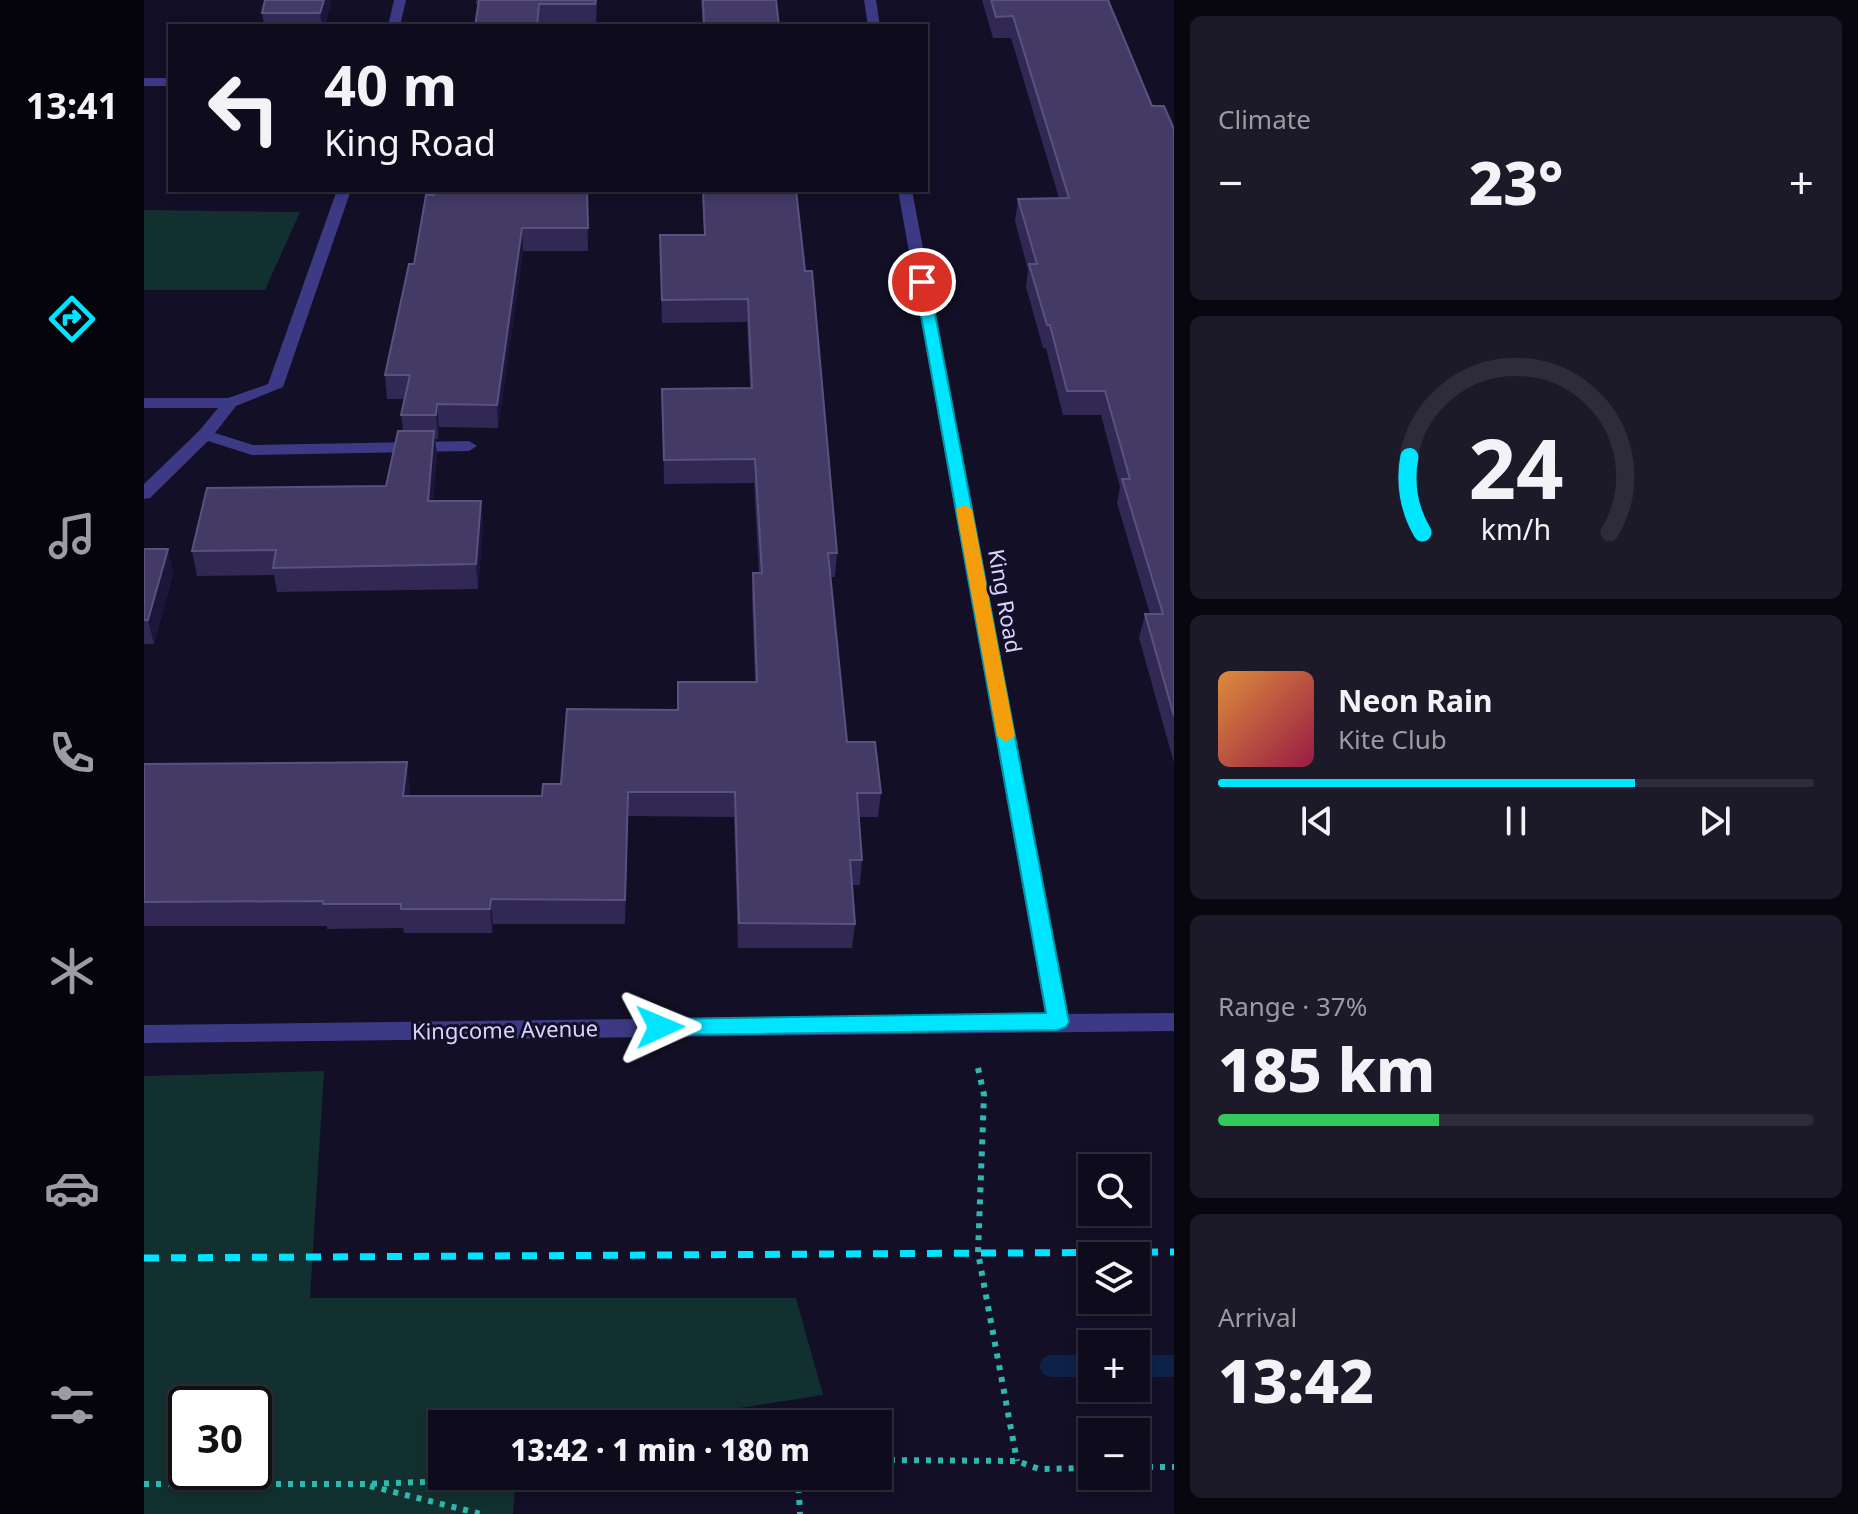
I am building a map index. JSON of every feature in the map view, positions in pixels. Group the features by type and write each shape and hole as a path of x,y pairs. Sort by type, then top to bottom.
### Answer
{"street":[{"path":"394,24 400,0"},
{"path":"870,0 874,24"},
{"path":"144,82 168,82"},
{"path":"144,403 230,403 275,387 343,192"},
{"name":"King Road","path":"905,192 1058,1022"},
{"path":"144,494 205,435 230,403"},
{"path":"205,435 252,450 469,446"},
{"name":"Kingcome Avenue","path":"144,1034 1174,1022"}],"path":[{"path":"978,1068 984,1095 978,1253 1017,1461"},
{"path":"892,1460 1017,1461 1039,1469 1078,1468"},
{"path":"1150,1467 1174,1467"},
{"path":"144,1484 428,1482"},
{"path":"362,1484 481,1514"},
{"path":"799,1490 800,1514"}],"green space":[{"path":"144,210 300,212 265,290 144,290"},
{"path":"324,1071 310,1298 796,1298 823,1395 727,1410 428,1410 428,1490 515,1490 513,1514 144,1514 144,1076"}],"building":[{"path":"265,0 324,0 320,13 262,13"},
{"path":"479,0 596,0 595,4 539,4 537,24 475,24"},
{"path":"703,0 776,0 779,24 704,24"},
{"path":"991,0 1108,0 1152,106 1164,106 1174,129 1174,716 1145,614 1163,614 1122,479 1130,479 1105,391 1067,391 1050,325 1047,325 1029,264 1037,264 1018,199 1069,198 1013,16 996,17"},
{"path":"434,192 587,192 588,228 522,228 497,405 437,404 436,415 401,415 410,375 385,375 409,264 414,264 426,195 434,195"},
{"path":"703,192 796,192 805,271 812,271 837,553 828,553 847,742 875,742 881,793 857,793 862,860 850,860 855,924 739,923 735,792 628,792 625,900 491,899 490,909 401,909 401,904 323,904 323,901 144,902 144,764 407,762 403,796 542,796 543,784 561,784 567,709 678,710 678,682 757,682 753,573 762,573 755,459 664,460 662,389 752,388 748,299 662,300 660,235 705,235"},
{"path":"398,431 434,431 428,501 481,501 476,564 273,568 276,550 192,551 207,488 386,486"},
{"path":"144,549 168,549 148,620 144,620"}],"waterway":[{"path":"1051,1366 1078,1366"},
{"path":"1150,1366 1174,1366"}],"railway":[{"path":"144,1258 1174,1252"}],"slow traffic":[{"path":"964,509 1006,736"}],"route":[{"path":"660,1027 1058,1022 922,282"}]}
